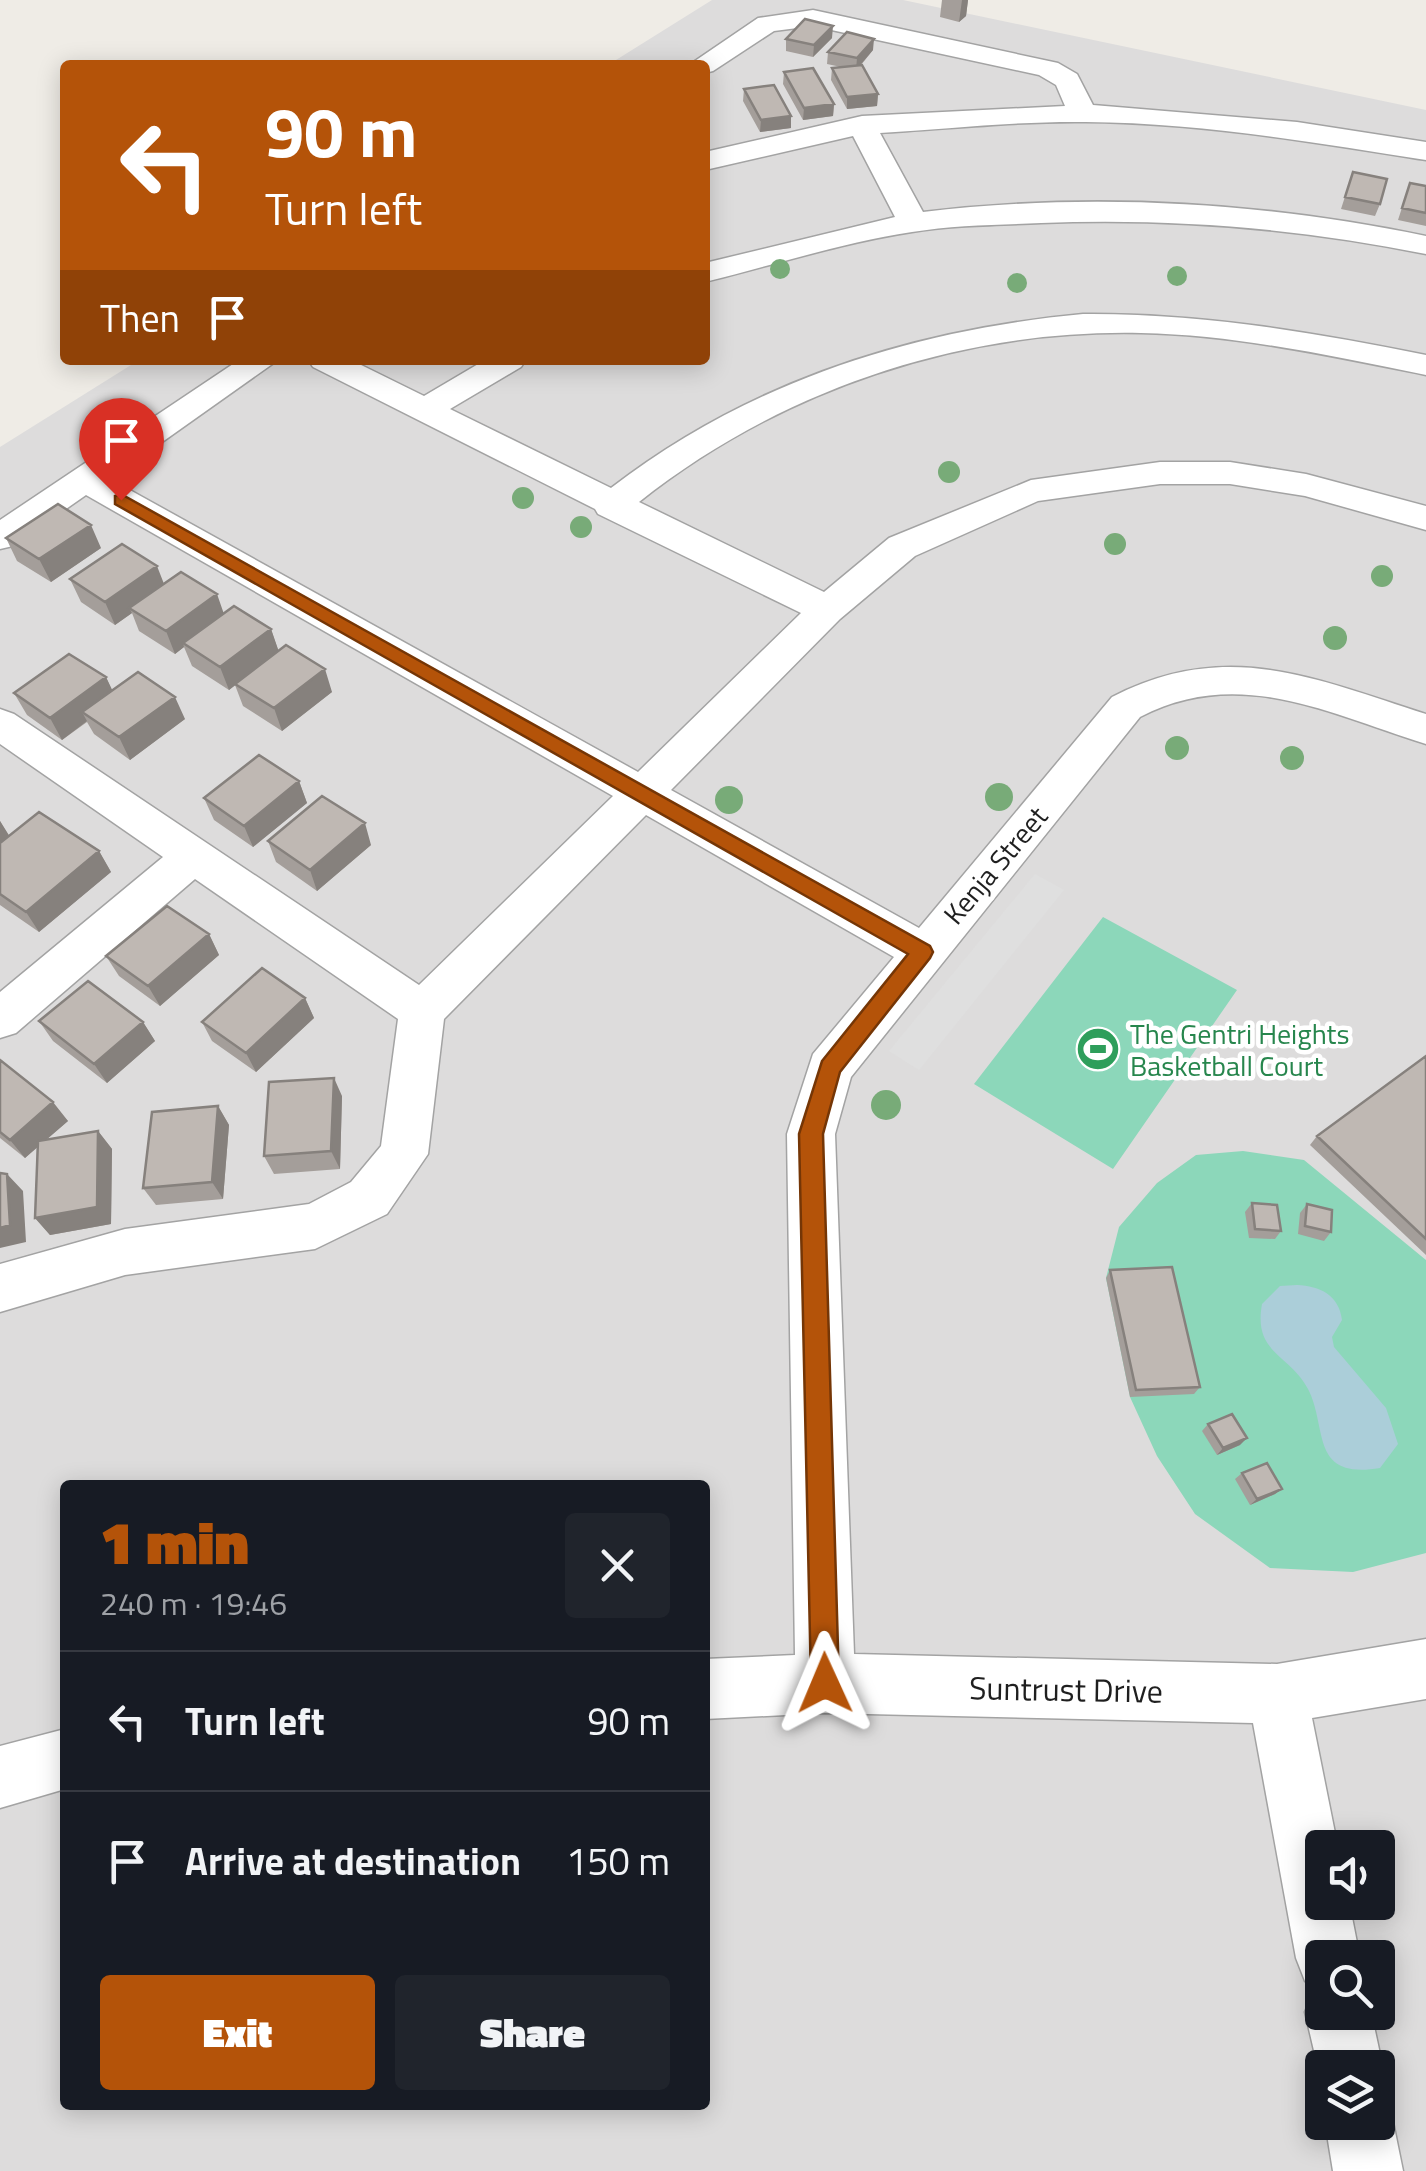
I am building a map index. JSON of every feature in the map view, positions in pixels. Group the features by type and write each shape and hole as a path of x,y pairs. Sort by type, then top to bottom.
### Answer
{"street":[{"path":"710,60 766,24 814,18 1048,69 1067,80 1083,113"},
{"path":"710,159 862,125 1083,113 1297,131 1426,151"},
{"path":"862,125 913,222"},
{"path":"710,272 814,241 913,222 1098,211 1233,214 1374,233 1426,245"},
{"path":"611,506 694,444 781,398 865,366 956,342 1042,329 1139,323 1310,341 1426,366"},
{"path":"0,537 254,365"},
{"path":"335,365 611,506 827,610"},
{"path":"424,410 500,365"},
{"path":"0,1288 125,1252 315,1226 369,1198 404,1154 422,1011 827,610 902,547 1031,491 1160,473 1230,473 1306,485 1426,518"},
{"path":"86,480 923,952"},
{"name":"Kenja Street","path":"825,1683 811,1134 830,1068 1126,706 1151,690 1182,682 1233,679 1282,686 1426,729"},
{"path":"0,724 422,1011"},
{"path":"0,1019 194,856"},
{"name":"Suntrust Drive","path":"710,1690 825,1683 1277,1694 1426,1669"},
{"path":"1277,1694 1325,1940"},
{"path":"0,1777 60,1760"},
{"path":"1362,2140 1368,2171"}],"shaded area":[{"path":"712,0 903,0 1426,110 1426,2171 0,2171 0,447 131,365 710,365 710,60 616,60"},
{"path":"1035,874 1064,890 919,1070 889,1051"}],"green space":[{"name":"The Gentri Heights Basketball Court","path":"1103,917 1237,990 1113,1169 974,1084"},
{"path":"1243,1151 1304,1160 1426,1260 1426,1553 1353,1572 1270,1568 1195,1514 1157,1456 1130,1397 1106,1278 1119,1227 1157,1183 1196,1155"}],"water":[{"path":"1280,1286 1313,1287 1333,1298 1342,1320 1332,1337 1334,1347 1386,1408 1398,1444 1380,1468 1357,1470 1331,1458 1308,1389 1274,1352 1263,1333 1262,1304"}],"building":[{"path":"805,19 833,26 814,45 786,39"},
{"path":"847,32 874,39 857,58 828,52"},
{"path":"862,65 878,94 847,97 832,68"},
{"path":"813,68 834,104 804,108 784,72"},
{"path":"774,85 791,116 761,120 744,89"},
{"path":"1353,172 1387,179 1380,204 1345,197"},
{"path":"1410,183 1426,186 1426,213 1402,208"},
{"path":"58,504 91,525 39,559 6,538"},
{"path":"122,544 157,566 105,602 70,579"},
{"path":"181,572 217,594 166,631 129,608"},
{"path":"234,606 271,629 220,667 183,643"},
{"path":"286,645 325,669 274,708 235,684"},
{"path":"69,654 106,677 50,718 14,693"},
{"path":"138,672 175,697 119,737 82,712"},
{"path":"259,755 299,781 244,826 204,798"},
{"path":"322,796 365,823 310,870 268,841"},
{"path":"39,812 99,851 26,912 0,894 0,843"},
{"path":"167,906 209,934 148,986 106,956"},
{"path":"262,968 305,998 246,1053 202,1022"},
{"path":"88,981 143,1022 94,1064 39,1021"},
{"path":"1426,1056 1426,1239 1317,1136"},
{"path":"0,1060 53,1102 10,1140 0,1132"},
{"path":"334,1078 331,1151 264,1156 269,1082"},
{"path":"218,1106 212,1182 143,1188 152,1112"},
{"path":"98,1131 97,1207 35,1218 38,1141"},
{"path":"0,1173 7,1174 10,1225 0,1228"},
{"path":"1252,1203 1277,1205 1281,1231 1255,1229"},
{"path":"1307,1204 1332,1210 1331,1232 1305,1226"},
{"path":"1172,1267 1200,1387 1136,1390 1110,1270"},
{"path":"1232,1414 1247,1438 1223,1448 1208,1424"},
{"path":"1267,1463 1282,1489 1257,1499 1242,1473"}],"place":[{"name":"The Gentri Heights Basketball Court","path":"1098,1049"}],"route":[{"path":"121,500 923,952 830,1068 811,1134 825,1683"}]}
